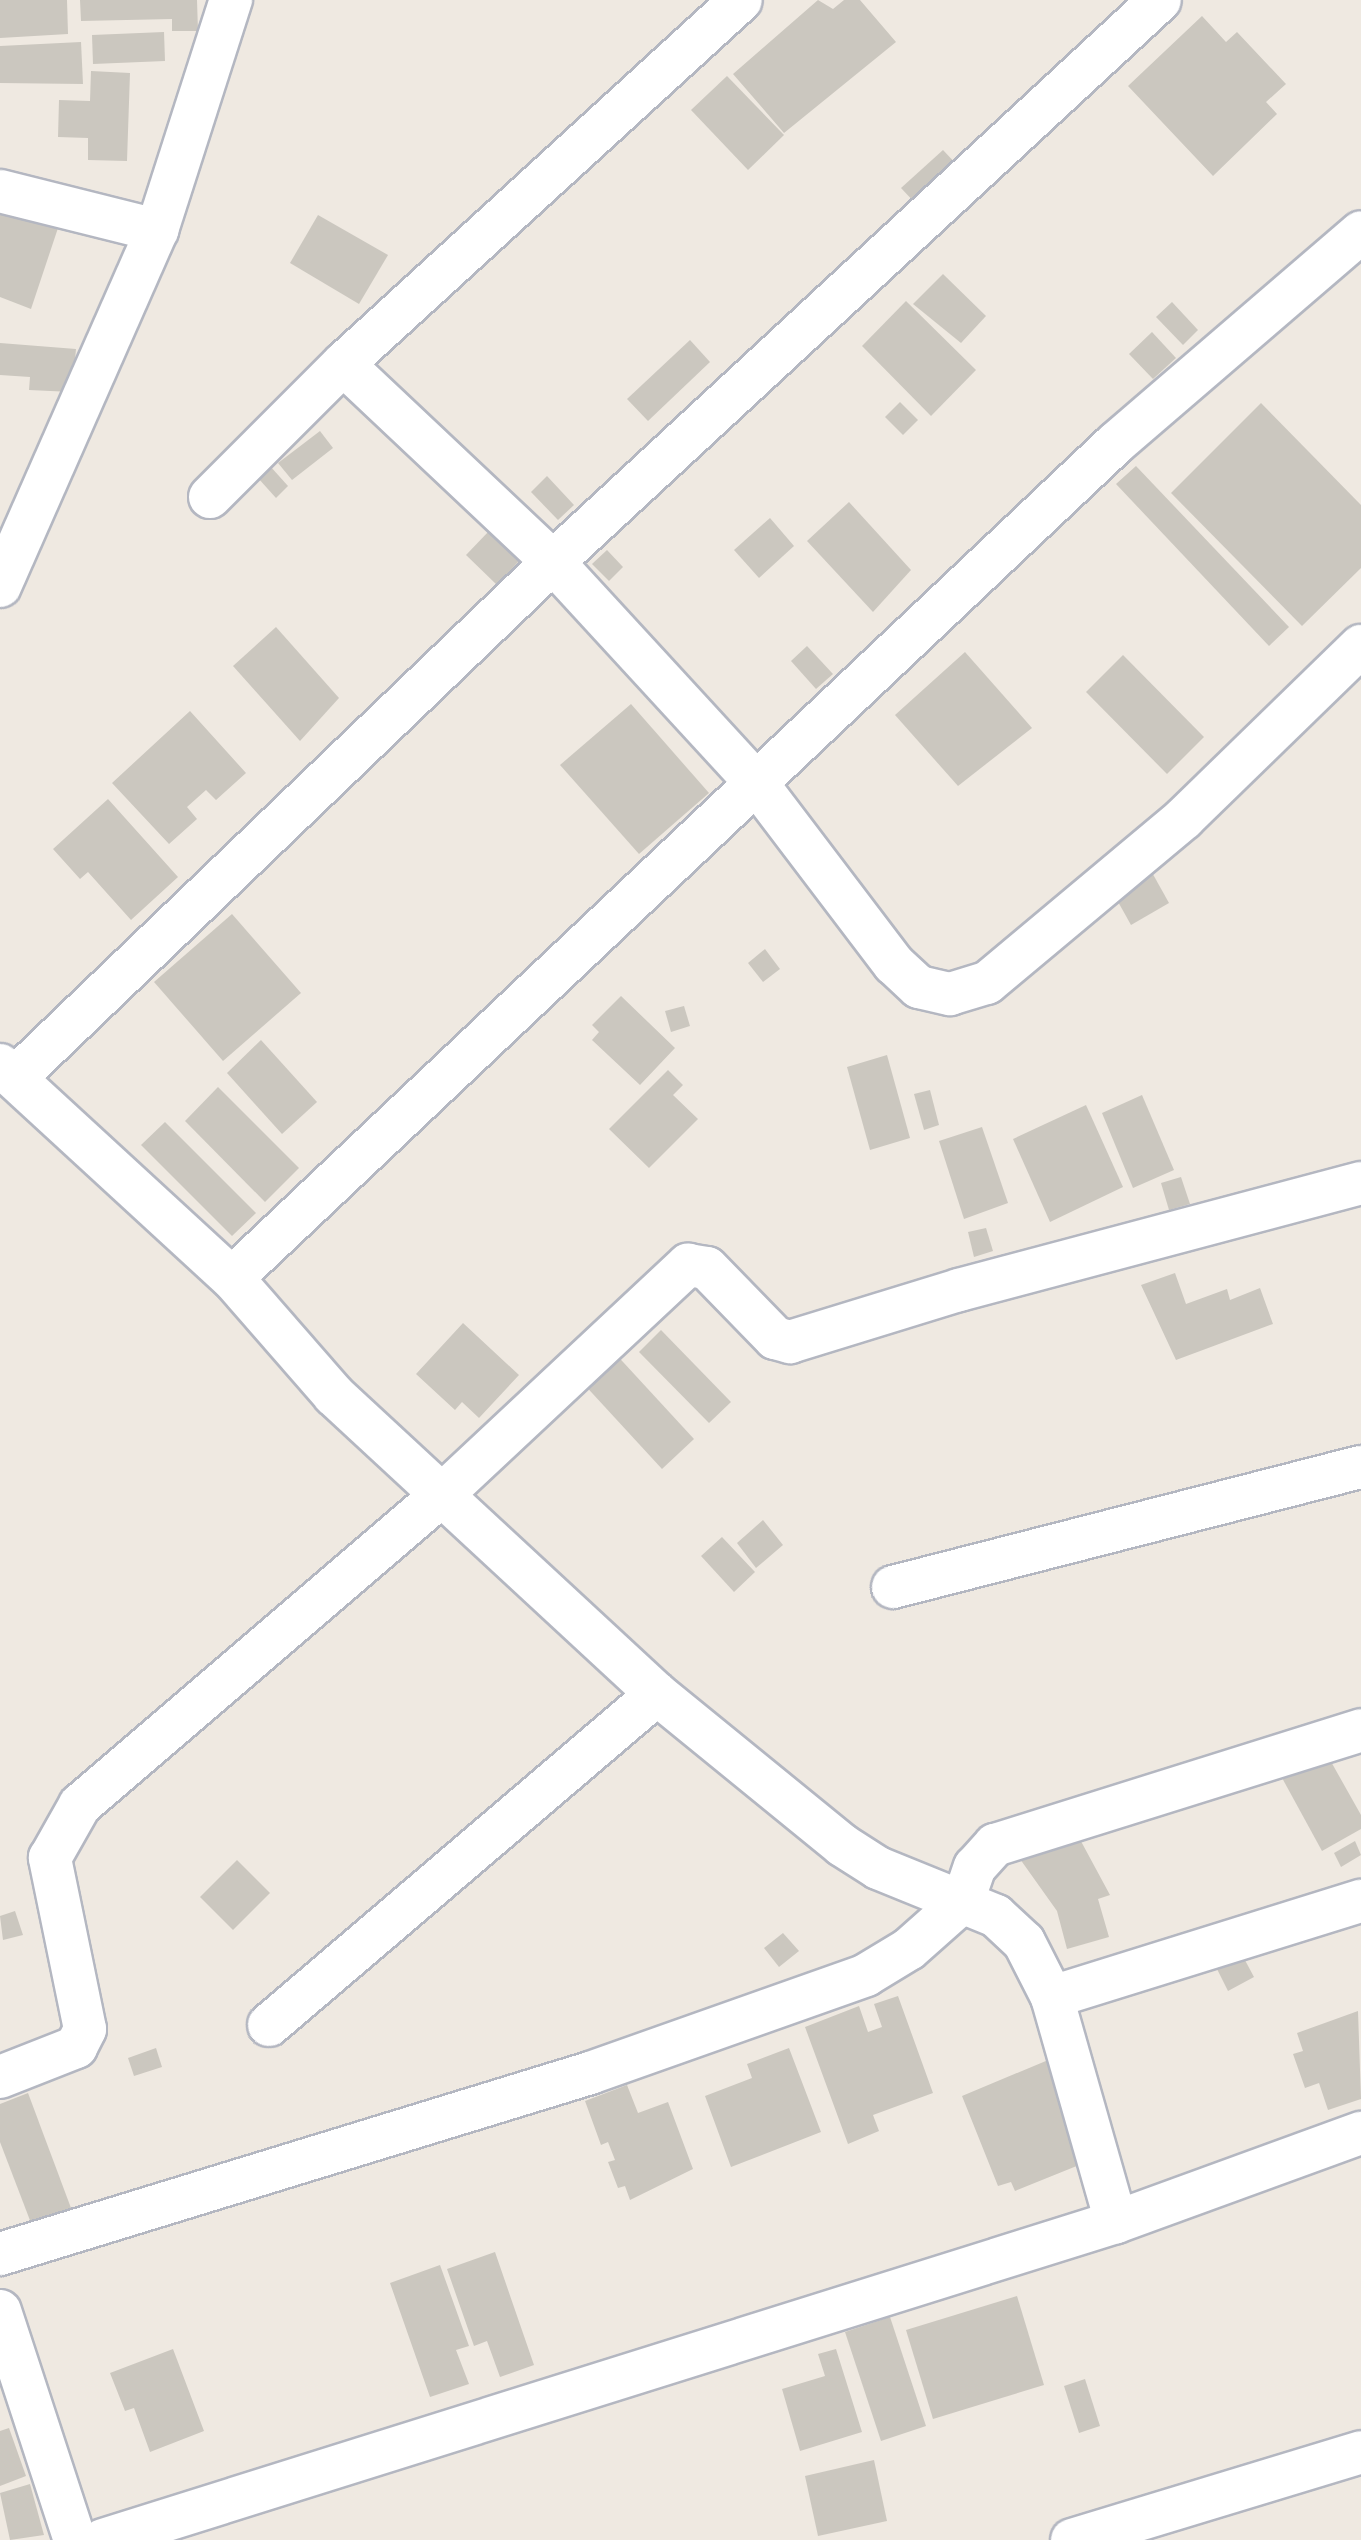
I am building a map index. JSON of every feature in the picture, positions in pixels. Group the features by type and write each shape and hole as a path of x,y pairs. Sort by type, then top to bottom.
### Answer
{"street":[{"path":"0,586 17,512 157,230 231,0"},
{"path":"210,497 344,364 741,0"},
{"path":"1116,2222 1052,1997 1024,1942 996,1916 878,1868 842,1845 657,1694 445,1492 334,1396 232,1278 9,1070 1160,0"},
{"path":"0,191 157,230"},
{"path":"232,1278 1116,443 1361,232"},
{"path":"344,364 554,562 758,785 894,964 919,986 950,994 987,984 1184,818 1361,646"},
{"path":"0,2076 76,2046 85,2029 50,1858 80,1804 445,1492 688,1265 707,1268 775,1338 790,1342 958,1290 1361,1184"},
{"path":"893,1587 1361,1467"},
{"path":"269,2025 657,1694"},
{"path":"0,2254 590,2073 866,1975 910,1948 963,1901 975,1868 994,1845 1361,1730"},
{"path":"1052,1997 1361,1900"},
{"path":"103,2540 1116,2222 1361,2134"},
{"path":"0,2310 75,2540"},
{"path":"1072,2540 1361,2452"}],"building":[{"path":"0,0 67,0 68,34 0,38"},
{"path":"80,0 197,0 198,31 172,31 172,19 81,21"},
{"path":"818,0 833,9 844,0 860,0 896,42 784,133 733,74"},
{"path":"1202,16 1226,42 1237,32 1286,84 1266,102 1277,114 1213,176 1128,86"},
{"path":"164,32 165,61 93,64 92,35"},
{"path":"81,42 83,84 0,83 0,46"},
{"path":"91,71 130,73 127,161 88,160 88,138 58,137 59,100 90,101"},
{"path":"727,76 784,135 748,170 691,110"},
{"path":"943,150 959,167 917,205 901,188"},
{"path":"0,206 60,222 31,309 0,297"},
{"path":"318,215 388,255 359,304 290,263"},
{"path":"943,274 986,316 961,343 913,304"},
{"path":"906,301 976,370 931,416 862,346"},
{"path":"1172,302 1198,330 1183,345 1156,317"},
{"path":"1152,332 1176,358 1153,379 1129,354"},
{"path":"690,340 710,362 648,421 627,399"},
{"path":"0,343 76,349 72,392 29,390 30,377 0,375"},
{"path":"900,402 918,420 903,435 885,417"},
{"path":"1261,403 1361,505 1361,568 1302,626 1171,493"},
{"path":"320,431 333,448 292,480 278,463"},
{"path":"270,466 288,486 276,498 258,478"},
{"path":"1136,466 1289,627 1269,646 1116,484"},
{"path":"547,476 574,505 558,520 531,492"},
{"path":"849,502 911,570 873,612 807,541"},
{"path":"770,518 794,546 759,578 734,550"},
{"path":"489,531 519,561 497,585 466,555"},
{"path":"607,550 623,567 609,581 592,564"},
{"path":"276,627 339,698 300,741 233,666"},
{"path":"807,646 833,674 816,689 791,661"},
{"path":"965,652 1032,728 958,786 895,715"},
{"path":"1123,655 1204,737 1167,774 1086,692"},
{"path":"631,704 709,793 639,854 560,765"},
{"path":"190,711 246,773 216,800 206,790 187,807 197,819 169,844 112,783"},
{"path":"108,799 178,877 131,920 88,872 80,879 53,849"},
{"path":"1145,860 1169,903 1131,925 1107,882"},
{"path":"232,914 301,993 223,1061 154,982"},
{"path":"765,949 780,969 763,982 748,963"},
{"path":"621,996 675,1048 640,1085 592,1040 599,1032 592,1025"},
{"path":"684,1006 690,1026 671,1032 665,1011"},
{"path":"261,1040 317,1102 282,1134 227,1073"},
{"path":"887,1055 910,1138 870,1150 847,1067"},
{"path":"668,1070 683,1085 673,1095 698,1119 649,1168 609,1129"},
{"path":"218,1087 299,1168 265,1202 185,1121"},
{"path":"930,1090 939,1125 924,1130 914,1094"},
{"path":"1142,1095 1174,1170 1133,1188 1102,1113"},
{"path":"1086,1105 1123,1187 1050,1222 1013,1139"},
{"path":"165,1122 256,1213 232,1236 141,1145"},
{"path":"982,1127 1008,1203 964,1219 939,1141"},
{"path":"1181,1177 1190,1204 1169,1210 1161,1183"},
{"path":"986,1228 993,1251 974,1257 968,1232"},
{"path":"1175,1273 1186,1304 1227,1289 1230,1300 1260,1288 1273,1324 1176,1360 1141,1285"},
{"path":"463,1323 519,1375 479,1418 462,1402 455,1410 416,1374"},
{"path":"661,1330 731,1402 709,1423 639,1352"},
{"path":"612,1350 694,1439 662,1469 581,1381"},
{"path":"763,1520 783,1545 756,1568 737,1543"},
{"path":"722,1537 755,1572 734,1592 701,1556"},
{"path":"1325,1751 1361,1815 1361,1829 1322,1851 1281,1776"},
{"path":"1076,1832 1110,1895 1098,1899 1109,1937 1067,1949 1057,1911 1020,1859"},
{"path":"1355,1841 1361,1855 1341,1867 1334,1853"},
{"path":"237,1860 270,1893 233,1930 200,1897"},
{"path":"15,1911 23,1935 3,1940 0,1916"},
{"path":"783,1933 799,1951 779,1967 764,1948"},
{"path":"1239,1949 1254,1977 1228,1991 1214,1963"},
{"path":"898,1996 933,2093 873,2115 879,2131 848,2144 805,2027 859,2006 868,2032 882,2027 874,2004"},
{"path":"1358,2011 1361,2099 1328,2110 1319,2083 1305,2088 1293,2054 1303,2051 1297,2033"},
{"path":"156,2048 162,2067 134,2076 128,2058"},
{"path":"789,2048 821,2132 731,2167 705,2096 752,2078 747,2064"},
{"path":"1053,2058 1094,2159 1015,2191 1011,2182 998,2186 962,2096"},
{"path":"627,2085 638,2113 668,2102 693,2169 630,2200 625,2186 618,2188 608,2162 615,2160 608,2142 601,2145 585,2101"},
{"path":"28,2093 71,2208 31,2223 0,2142 0,2104"},
{"path":"495,2252 534,2365 500,2377 487,2341 474,2346 447,2269"},
{"path":"440,2265 469,2346 456,2350 469,2384 430,2397 390,2283"},
{"path":"1017,2296 1044,2385 933,2419 906,2330"},
{"path":"890,2317 926,2426 881,2441 845,2332"},
{"path":"173,2349 204,2431 150,2452 134,2408 125,2411 110,2373"},
{"path":"836,2349 862,2432 800,2451 782,2389 825,2376 818,2354"},
{"path":"1085,2379 1100,2426 1079,2433 1064,2386"},
{"path":"9,2428 26,2476 0,2486 0,2431"},
{"path":"874,2460 887,2521 818,2536 805,2476"},
{"path":"30,2484 44,2535 10,2540 0,2493"}]}
